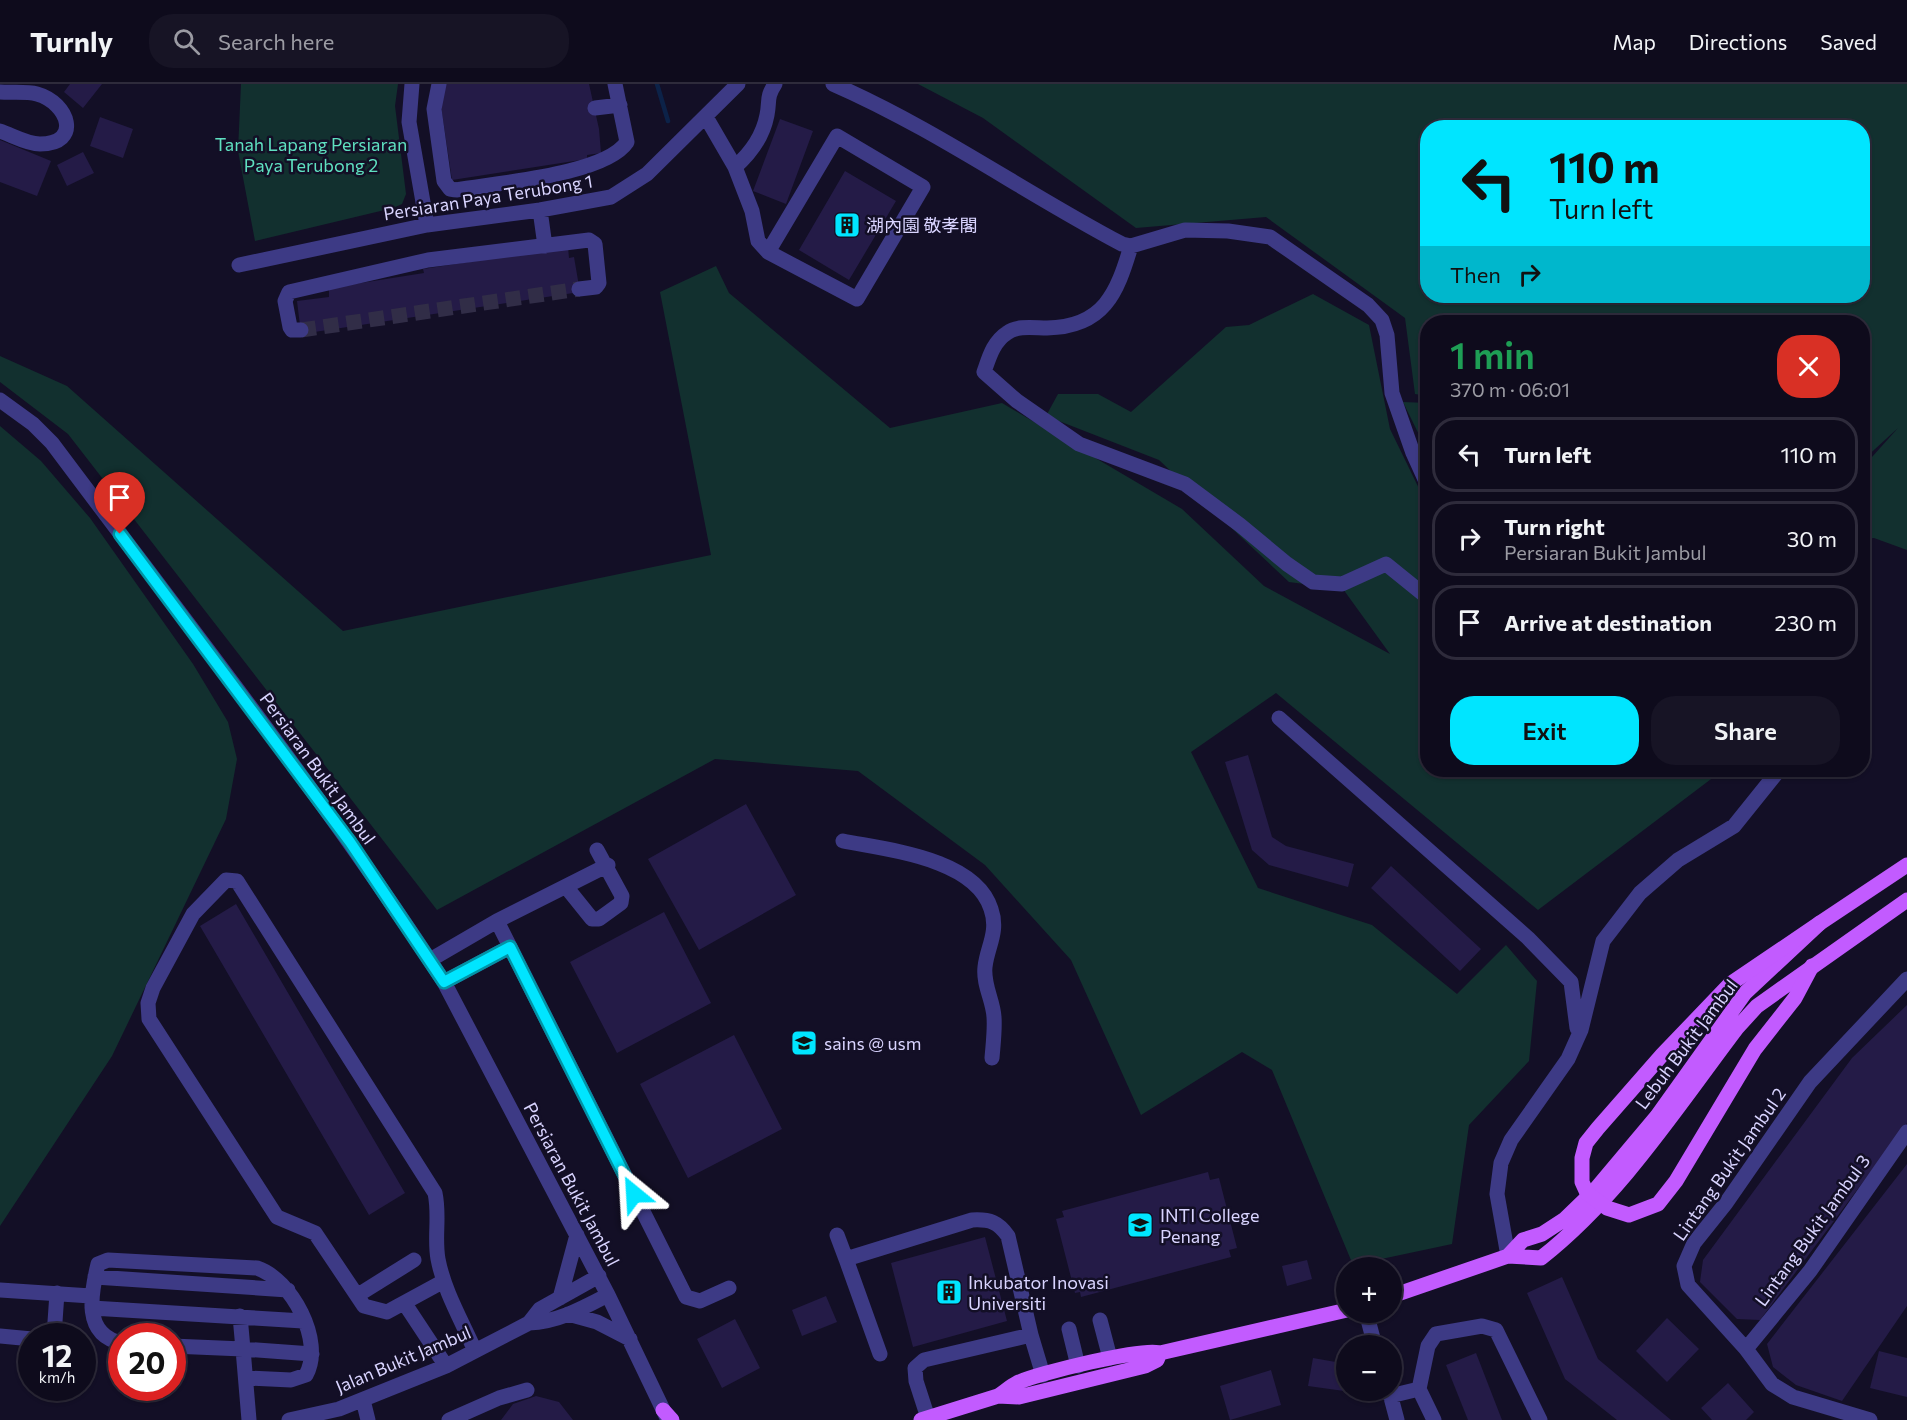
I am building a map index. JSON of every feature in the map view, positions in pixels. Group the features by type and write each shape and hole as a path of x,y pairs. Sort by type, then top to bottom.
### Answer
{"main road":[{"name":"Lebuh Bukit Jambul","path":"1508,1256 1523,1240 1542,1234 1565,1219 1594,1191 1657,1116 1745,993 1821,923 1907,865"},
{"name":"Lebuh Bukit Jambul","path":"1402,1293 1508,1256 1541,1258 1567,1238 1599,1206 1737,1028 1774,992 1907,900"},
{"path":"1812,966 1795,998 1755,1049 1676,1180 1658,1204 1629,1215 1607,1208 1587,1193 1580,1170 1586,1143 1605,1120 1662,1055 1730,984 1821,923"},
{"path":"925,1419 998,1396 1017,1383 1043,1375 1142,1351 1154,1350 1160,1353 1336,1313"},
{"path":"998,1396 1019,1397 1145,1366 1156,1360 1160,1353"}],"street":[{"path":"412,84 410,122 427,225"},
{"path":"439,84 434,109 443,171 446,186 456,190 586,168 611,158 627,142 615,84"},
{"name":"Persiaran Paya Terubong 1","path":"239,265 427,225 540,210 610,197 628,188 647,174 738,84"},
{"path":"735,166 749,155 762,130 768,112 766,98 775,84"},
{"path":"833,84 888,108 1054,208 1131,246 1185,231 1228,231 1270,237 1368,305 1382,320 1387,335 1392,393 1420,468"},
{"path":"0,92 37,94 57,104 66,115 67,126 65,134 54,142 38,144 0,130"},
{"path":"595,108 620,105"},
{"path":"706,117 735,166 752,211 758,241 768,252 857,299 923,191 923,187 837,136 768,252"},
{"path":"540,210 545,246"},
{"path":"301,330 292,330 290,327 285,301 289,292 428,260 589,240 595,244 599,283 596,286 579,290"},
{"path":"1131,246 1120,281 1099,312 1088,320 1070,325 1015,329 1006,333 994,345 984,372 1017,401 1079,444 1185,484 1313,582 1342,584 1386,564 1420,592"},
{"name":"Persiaran Bukit Jambul","path":"0,400 33,424 52,443 350,842 430,960 444,982 599,1276 666,1418"},
{"path":"1279,718 1528,938 1571,982 1577,1038"},
{"path":"1508,1256 1497,1194 1501,1163 1510,1140 1568,1059 1595,980 1603,941 1640,893 1678,860 1734,826 1773,777"},
{"path":"843,841 923,857 955,871 982,889 992,910 993,940 985,967 987,996 994,1015 992,1058"},
{"path":"567,888 592,919 600,919 621,903 622,896 608,866 597,850"},
{"path":"430,960 497,921 608,866"},
{"path":"444,1281 387,1312 364,1306 315,1233 278,1217 149,1019 148,1003 153,988 193,914 226,880 237,881 435,1193 439,1211 437,1256 444,1281 476,1351"},
{"path":"497,921 686,1297 700,1301 729,1288"},
{"path":"444,982 510,947"},
{"name":"Lintang Bukit Jambul 2","path":"1870,1420 1782,1391 1772,1384 1746,1349 1688,1285 1684,1266 1694,1243 1726,1203 1810,1082 1907,979"},
{"name":"Lintang Bukit Jambul 3","path":"1746,1349 1810,1271 1907,1132"},
{"path":"846,1259 972,1220 987,1219 999,1224 1008,1236 1031,1335 1043,1375"},
{"path":"560,1298 577,1234"},
{"path":"837,1234 880,1354"},
{"path":"108,1340 94,1322 92,1302 98,1264 108,1260 257,1268 269,1272 295,1299 312,1354 312,1364 306,1375 291,1380 246,1378"},
{"path":"358,1295 414,1260"},
{"name":"Jalan Bukit Jambul","path":"289,1420 341,1414 363,1400 446,1366 529,1323 540,1309 599,1276"},
{"path":"0,1290 57,1293 92,1302 303,1321"},
{"path":"55,1323 57,1293"},
{"name":"Jalan Bukit Jambul","path":"529,1323 546,1322 608,1295"},
{"path":"405,1304 446,1366"},
{"path":"568,1314 597,1322 630,1339"},
{"path":"240,1316 249,1420"},
{"path":"1100,1320 1110,1358"},
{"path":"1434,1420 1419,1389 1428,1346 1436,1334 1482,1326 1496,1330 1540,1420"},
{"path":"1069,1329 1078,1366"},
{"path":"925,1419 915,1368 924,1360 1031,1335"},
{"path":"0,1336 18,1338"},
{"path":"186,1347 312,1354"},
{"path":"1402,1391 1419,1389"},
{"path":"449,1420 500,1398 527,1390"},
{"path":"363,1400 368,1420"},
{"path":"1392,1401 1397,1420"}],"green space":[{"name":"Tanah Lapang Persiaran Paya Terubong 2","path":"241,84 398,84 395,106 406,194 402,204 255,241 238,151"},
{"path":"918,84 1907,84 1907,550 1870,538 1870,459 1898,428 1870,454 1870,315 1420,315 1420,395 1415,394 1405,318 1266,217 1136,228 983,118"},
{"path":"716,266 729,293 890,428 1002,403 1182,509 1264,586 1390,654 1343,589 1289,582 1159,460 1046,416 1058,394 1098,394 1131,412 1226,327 1249,325 1313,294 1369,325 1390,429 1420,491 1420,777 1714,777 1538,910 1276,693 1191,752 1258,888 1372,925 1457,994 1506,945 1537,981 1529,1061 1469,1125 1452,1244 1391,1257 1350,1257 1272,1070 1242,1052 1141,1115 1071,960 985,865 858,771 715,759 437,910 68,434 0,382 0,356 67,386 343,631 711,555 660,292"},
{"path":"1403,402 1420,403 1420,437"},
{"path":"0,426 41,461 90,518 193,664 228,722 237,759 226,819 112,1056 0,1226"}],"building":[{"path":"70,84 102,84 83,108 64,92"},
{"path":"446,84 589,84 599,129 601,153 587,155 587,159 452,180 441,106"},
{"path":"100,117 133,129 123,158 90,146"},
{"path":"780,119 813,131 786,204 753,191"},
{"path":"0,140 51,161 37,196 0,182"},
{"path":"83,152 94,173 67,186 57,165"},
{"name":"湖內園 敬孝閣","path":"845,171 896,201 849,280 799,250"},
{"path":"568,247 569,258 574,257 580,292 301,334 297,301 329,297 329,288 424,273 423,269"},
{"path":"1248,755 1272,837 1286,846 1354,864 1348,887 1269,865 1252,850 1225,762"},
{"path":"746,804 796,895 699,950 648,859"},
{"path":"1391,866 1481,949 1460,971 1371,888"},
{"path":"236,904 405,1193 369,1215 200,926"},
{"path":"664,912 711,1003 617,1053 570,962"},
{"path":"1907,1005 1907,1123 1760,1320 1737,1319 1700,1282 1703,1260 1852,1058"},
{"path":"734,1035 782,1129 688,1178 640,1084"},
{"path":"1907,1164 1907,1306 1842,1401 1796,1385 1773,1367 1767,1344"},
{"path":"1208,1172 1210,1180 1219,1178 1237,1248 1229,1250 1231,1257 1081,1297 1080,1292 1075,1293 1056,1219 1064,1217 1062,1211"},
{"name":"Inkubator Inovasi Universiti","path":"985,1237 1007,1321 913,1347 891,1263"},
{"path":"1307,1260 1312,1279 1287,1286 1282,1266"},
{"path":"1562,1277 1598,1359 1671,1420 1617,1420 1565,1379 1527,1293"},
{"path":"826,1296 837,1322 802,1336 792,1310"},
{"path":"1667,1318 1699,1349 1667,1382 1636,1351"},
{"path":"735,1319 760,1368 722,1388 697,1339"},
{"path":"1879,1351 1907,1358 1907,1397 1870,1388"},
{"path":"1476,1353 1502,1420 1468,1420 1446,1365"},
{"path":"1313,1358 1336,1362 1336,1390 1308,1386"},
{"path":"1271,1370 1281,1405 1230,1420 1220,1386"},
{"path":"1728,1383 1754,1412 1746,1420 1712,1420 1701,1408"},
{"path":"536,1396 559,1402 573,1420 501,1420 513,1404"}],"waterway":[{"path":"657,84 668,121"}],"tunnel":[{"path":"301,330 579,289"}],"place":[{"name":"湖內園 敬孝閣","path":"847,225"},
{"name":"sains @ usm","path":"804,1043"},
{"name":"INTI College Penang","path":"1140,1225"},
{"name":"Inkubator Inovasi Universiti","path":"949,1292"}],"route":[{"path":"120,534 350,842 444,982 510,947 634,1194"}]}
